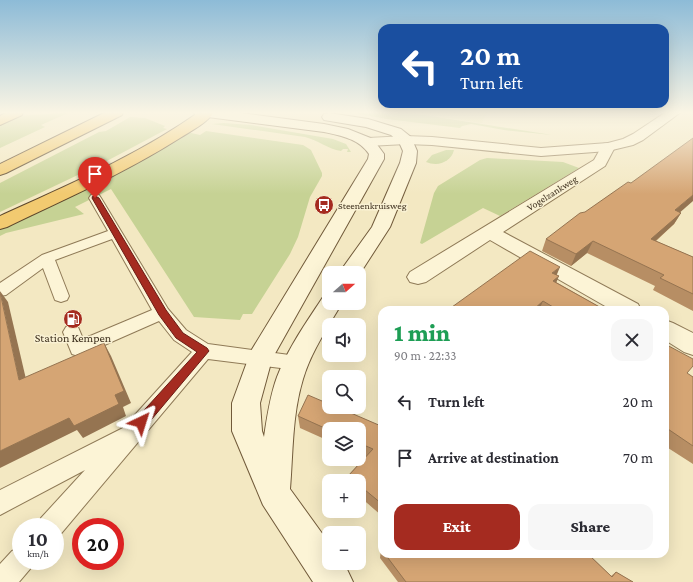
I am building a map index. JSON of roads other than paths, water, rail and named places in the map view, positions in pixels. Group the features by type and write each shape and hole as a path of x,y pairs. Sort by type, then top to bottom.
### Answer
{"highway":[{"path":"27,142 33,139"},
{"path":"0,170 63,139"},
{"path":"0,223 95,178 150,150 166,139"}],"main road":[{"path":"335,582 274,494 247,431 246,403 260,358 376,159 377,154 374,149 368,142 362,139"},
{"path":"368,142 384,139"},
{"path":"355,266 381,227 411,156 410,151 403,139"},
{"path":"421,139 541,152 608,147 628,142 633,139"},
{"name":"Vogelzankweg","path":"418,276 600,163 608,147"},
{"path":"489,232 623,306"},
{"path":"274,494 283,409 290,379 301,353 327,310"},
{"path":"669,331 693,345"}],"lane":[{"path":"95,198 162,313 180,335 204,351 297,363"},
{"path":"0,291 47,258 116,233"},
{"path":"47,258 61,296"},
{"path":"72,332 78,349 162,313"},
{"path":"58,518 204,351"},
{"path":"0,503 131,434"},
{"path":"2,582 12,570"}],"place":[{"name":"Steenenkruisweg","path":"324,205"},
{"name":"Station Kempen","path":"73,319"}]}
